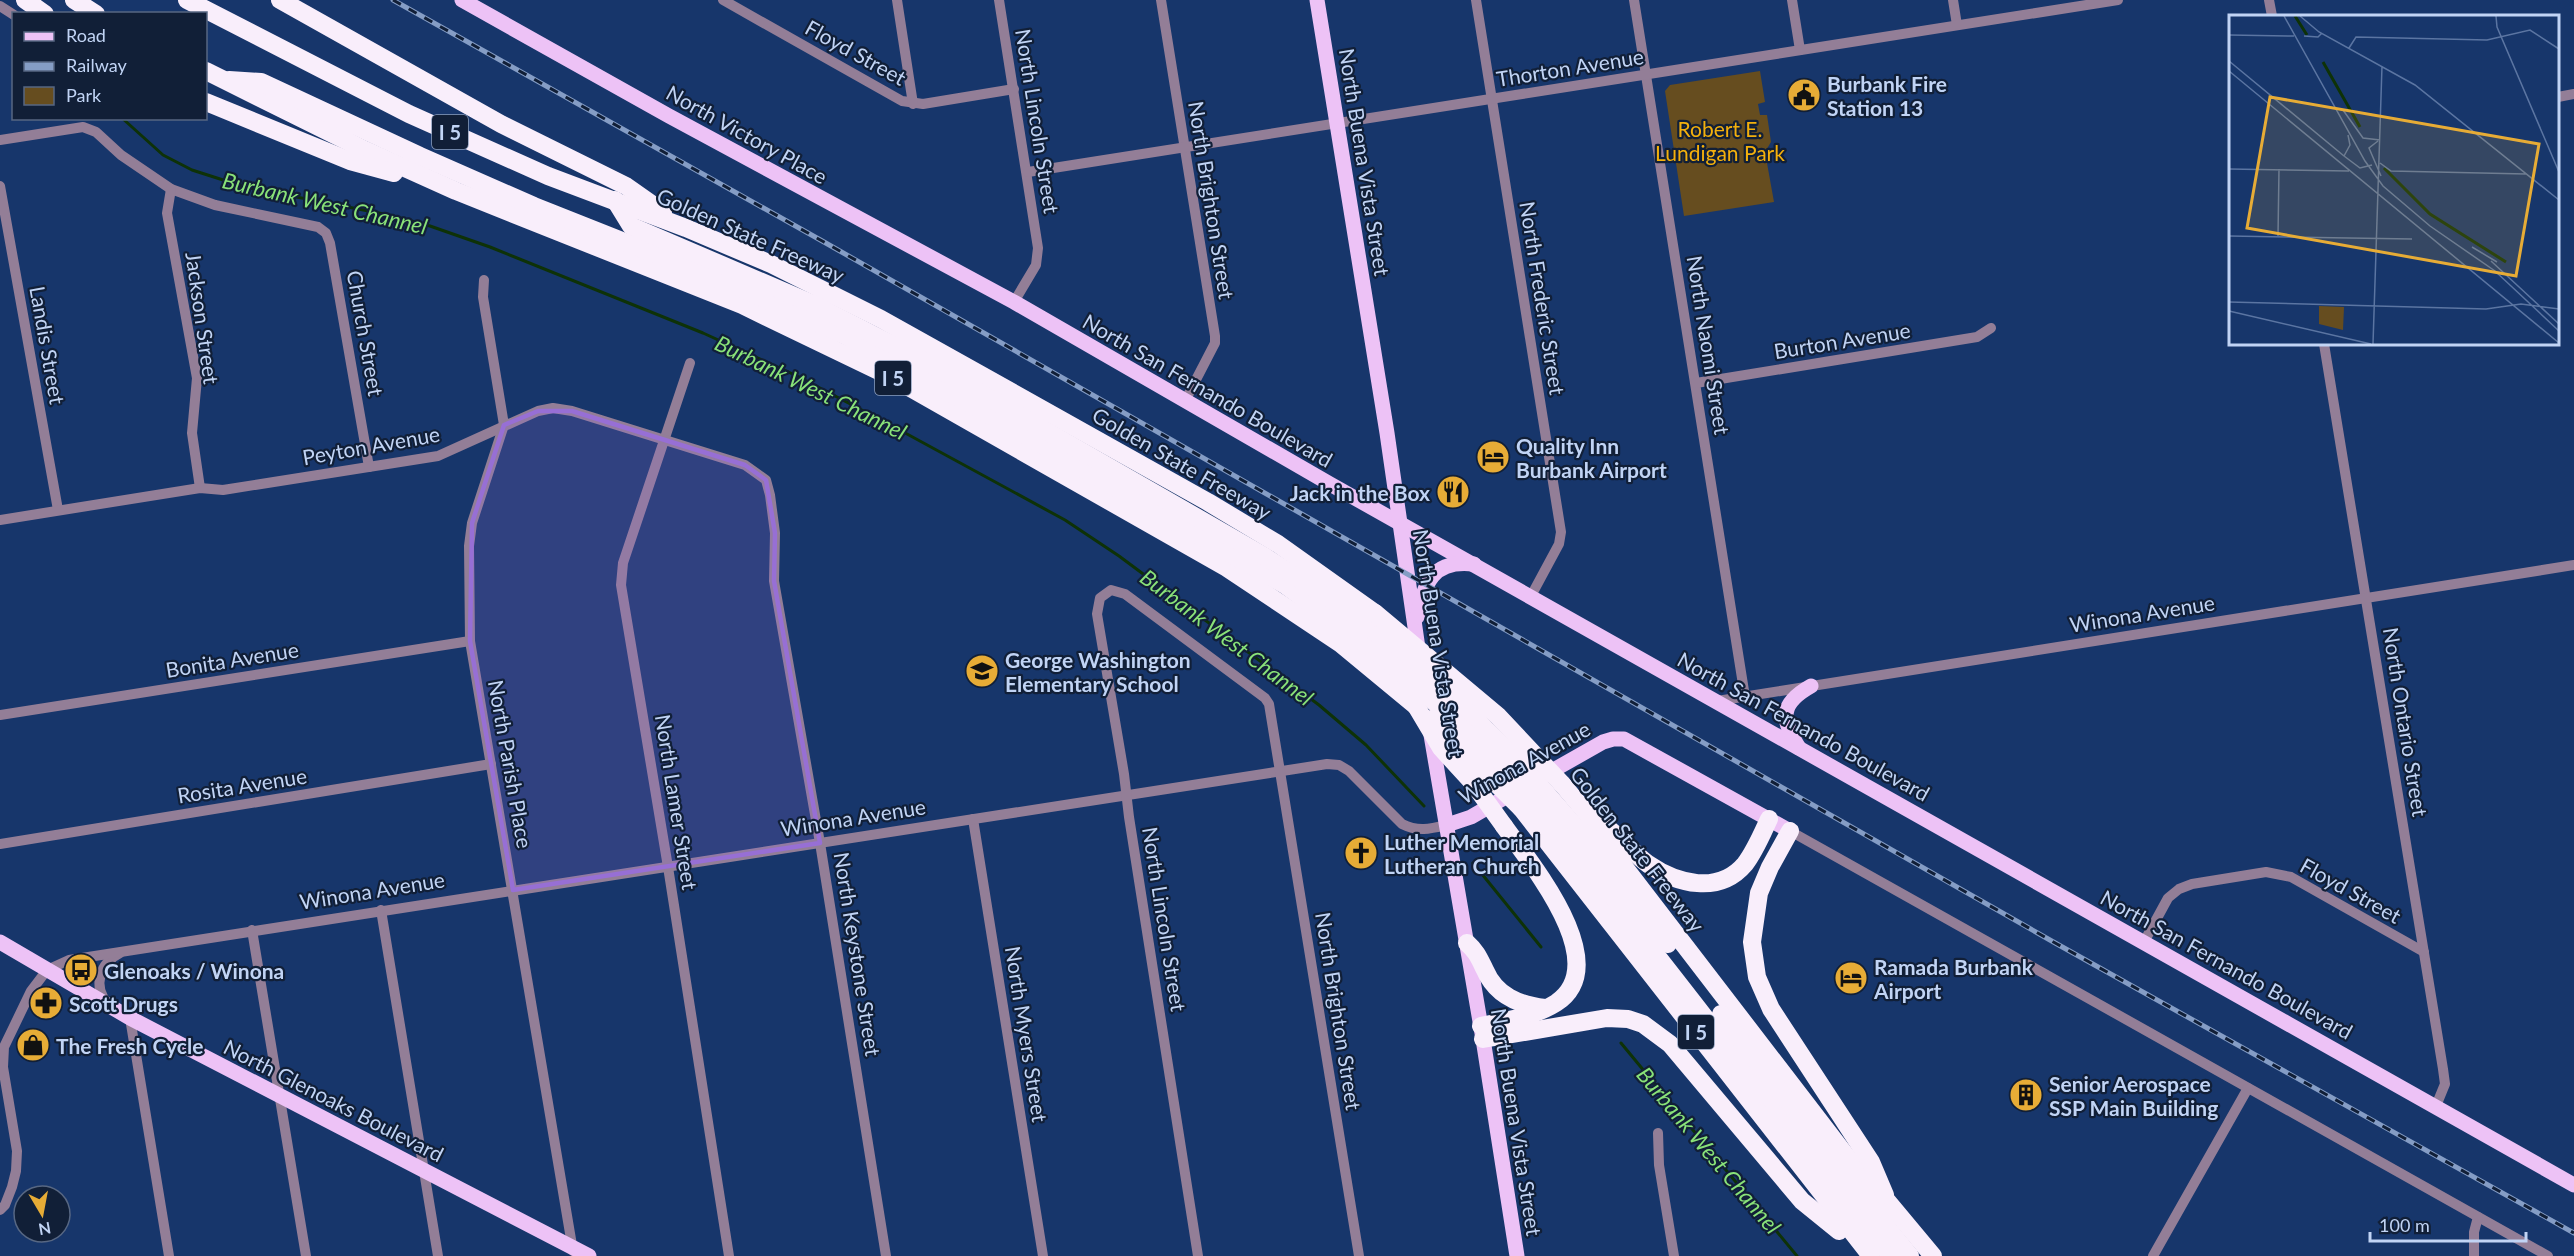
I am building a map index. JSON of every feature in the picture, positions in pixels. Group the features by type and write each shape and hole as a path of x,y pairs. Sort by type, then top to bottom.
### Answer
{"highway":[{"path":"25,0 42,12"},
{"path":"74,0 93,12"},
{"name":"Golden State Freeway","path":"187,0 409,114 548,176 686,228 771,264 881,319 1218,508 1278,544 1375,613 1498,716 1541,797 1870,1255"},
{"path":"280,0 501,124 626,186 686,228"},
{"name":"Golden State Freeway","path":"207,72 365,150 456,191 742,305 891,377 1227,568 1304,618 1385,678 1416,705 1541,797 1588,815 1599,834 1867,1183 1888,1202 1933,1256"},
{"path":"224,80 261,82 503,192 743,289 846,336 1285,585 1382,656 1588,840 1846,1177 1910,1256"},
{"path":"207,102 350,161 456,191"},
{"path":"615,200 631,226 803,299 928,363 1264,556 1351,613 1378,635 1480,723 1517,759 1541,797 1682,991 1891,1256"},
{"path":"1416,705 1441,748 1473,783 1551,896 1575,947 1576,976 1565,995 1534,1014 1482,1032"},
{"path":"1588,815 1604,824 1647,863 1671,878 1690,883 1712,883 1731,876 1744,865 1769,819"},
{"path":"1790,831 1759,893 1752,942 1757,977 1771,1009 1871,1162 1888,1202"},
{"path":"1467,943 1478,953 1485,972 1496,988 1510,999 1525,1006 1546,1008"},
{"path":"1482,1032 1607,1018 1643,1024 1670,1044 1802,1201 1870,1255"}],"main road":[{"name":"North Victory Place","path":"462,0 669,116 1014,302"},
{"name":"North Buena Vista Street","path":"1317,0 1517,1256"},
{"name":"North San Fernando Boulevard","path":"1014,302 1399,522 2574,1185"},
{"path":"1415,626 1424,589 1434,573 1453,564 1477,565"},
{"path":"1799,748 1789,730 1785,713 1791,699 1811,686"},
{"name":"Winona Avenue","path":"1447,825 1471,817 1603,742 1624,739 1769,819"},
{"path":"1769,819 1790,831"},
{"name":"North Glenoaks Boulevard","path":"0,942 130,1018 425,1171 573,1252 589,1256"}],"street":[{"name":"Floyd Street","path":"723,0 891,95 913,104 1014,89"},
{"path":"897,0 913,104"},
{"name":"North Lincoln Street","path":"999,0 1028,172 1038,248 1036,265 1014,302"},
{"name":"North Brighton Street","path":"1161,0 1215,336 1215,343 1185,400"},
{"name":"North Frederic Street","path":"1476,0 1561,532 1559,544 1531,596"},
{"name":"North Naomi Street","path":"1634,0 1745,697"},
{"path":"1792,0 1800,50"},
{"path":"1953,0 1957,25"},
{"name":"Thorton Avenue","path":"1028,172 2114,0"},
{"path":"2269,0 2272,15"},
{"path":"2559,97 2574,94"},
{"name":"Church Street","path":"0,140 83,127 91,129 121,155 171,189 215,205 324,230 330,243 369,467"},
{"name":"Landis Street","path":"0,186 58,510"},
{"name":"Jackson Street","path":"171,189 167,213 197,378 192,433 200,488"},
{"name":"North Parish Place","path":"484,280 483,297 504,425 472,523 469,546 470,641 573,1252"},
{"name":"Burton Avenue","path":"1696,383 1977,338 1991,328"},
{"name":"North Ontario Street","path":"2324,345 2445,1084 2436,1106"},
{"name":"North Lamer Street","path":"690,363 623,563 621,585 729,1256"},
{"name":"Peyton Avenue","path":"0,520 200,488 223,490 448,453 504,425 538,411 553,408 572,411 745,465 766,480"},
{"name":"North Keystone Street","path":"766,480 775,533 774,581 820,843 886,1256"},
{"name":"Winona Avenue","path":"1717,701 2574,565"},
{"name":"North Brighton Street","path":"1106,592 1116,590 1125,594 1265,698 1269,704 1359,1256"},
{"name":"North Lincoln Street","path":"1106,592 1097,604 1097,614 1198,1256"},
{"name":"Bonita Avenue","path":"0,715 470,641"},
{"name":"Rosita Avenue","path":"0,843 491,764"},
{"name":"Winona Avenue","path":"47,970 69,960 129,949 1327,764 1339,765 1349,771 1402,824 1424,830 1447,825"},
{"name":"North Myers Street","path":"973,819 1043,1256"},
{"path":"1790,831 2548,1256"},
{"name":"Floyd Street","path":"2144,942 2168,898 2179,889 2192,884 2265,872 2291,877 2424,952"},
{"path":"381,910 438,1256"},
{"path":"252,930 306,1256"},
{"path":"110,1006 100,990 101,971 110,958 129,949"},
{"path":"0,1210 5,1205 12,1187 17,1151 2,1053 31,991 47,970"},
{"path":"130,1018 169,1256"},
{"path":"2153,1256 2247,1088"},
{"path":"1658,1134 1659,1164 1674,1256"},
{"path":"2474,1256 2474,1232 2478,1217"}],"highlighted area":[{"path":"538,411 572,411 745,465 766,480 775,533 774,581 820,843 513,890 470,641 472,523 504,425"}],"green space":[{"name":"Robert E. Lundigan Park","path":"1760,71 1765,102 1758,104 1760,115 1767,115 1771,142 1765,152 1774,202 1684,216 1665,91 1670,85"}],"waterway":[{"name":"Burbank West Channel","path":"124,120 163,155 192,170 245,187 389,215 430,226 490,247 703,333 797,376 896,428 1065,520 1119,556 1319,705 1366,745 1424,806"},
{"name":"Burbank West Channel","path":"1473,863 1541,947"},
{"name":"Burbank West Channel","path":"1621,1043 1797,1256"}],"railway":[{"path":"393,0 824,242 2057,944 2574,1233"}],"place":[{"name":"Burbank Fire Station 13","path":"1804,95"},
{"name":"Quality Inn Burbank Airport","path":"1493,457"},
{"name":"Jack in the Box","path":"1453,492"},
{"name":"George Washington Elementary School","path":"982,671"},
{"name":"Luther Memorial Lutheran Church","path":"1361,853"},
{"name":"Glenoaks / Winona","path":"81,970"},
{"name":"Ramada Burbank Airport","path":"1851,978"},
{"name":"Scott Drugs","path":"46,1003"},
{"name":"The Fresh Cycle","path":"33,1045"},
{"name":"Senior Aerospace SSP Main Building","path":"2026,1095"}]}
